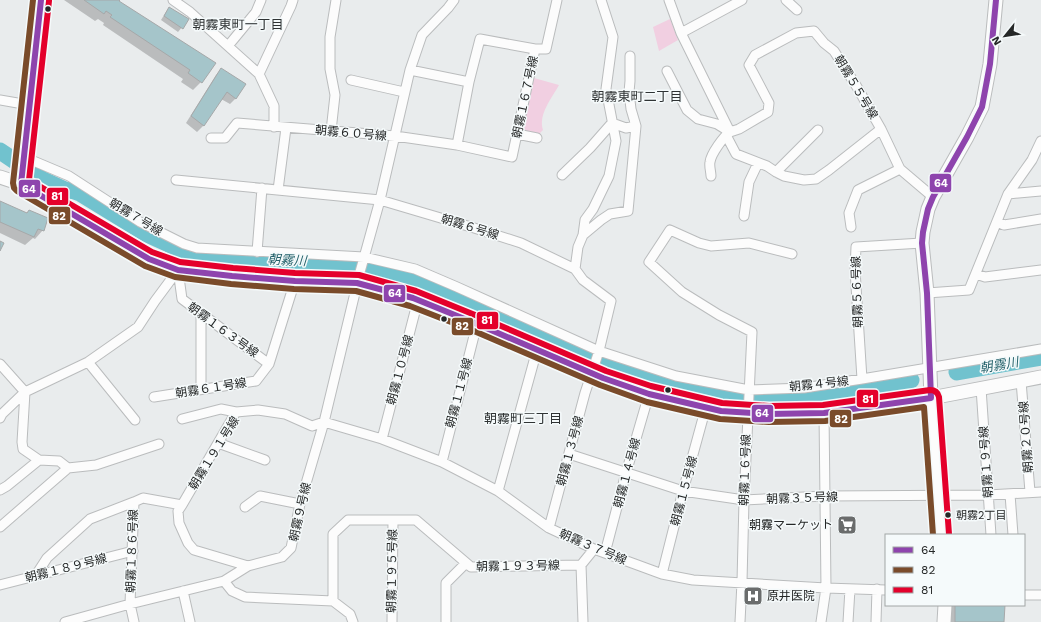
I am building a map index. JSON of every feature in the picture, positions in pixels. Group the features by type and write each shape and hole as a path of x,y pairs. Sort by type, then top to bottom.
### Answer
{"street":[{"path":"21,184 41,0"},
{"path":"172,0 190,12 259,74 274,106 274,126"},
{"path":"228,46 256,12 261,0"},
{"path":"259,74 293,0"},
{"path":"331,131 335,95 330,69 330,37 336,0"},
{"path":"395,136 404,92 422,36 454,0"},
{"path":"535,50 546,49 557,0"},
{"path":"575,269 578,247 583,235 585,220 593,210 609,176 616,141 606,89 613,37 601,0"},
{"path":"670,0 681,33 728,133 736,154 767,166 784,176 804,180 816,179 881,129"},
{"path":"681,33 742,0"},
{"path":"786,0 796,10"},
{"path":"941,534 929,368 927,293 922,243 923,232 928,209 933,197 982,107 990,64 996,0"},
{"name":"朝霧５５号線","path":"728,133 739,129 768,112 769,103 749,65 755,55 796,33 814,31 824,43 834,51 857,87 881,129 900,169 933,197"},
{"name":"朝霧１６７号線","path":"395,136 457,145 512,157 535,50 480,38 469,82 457,145"},
{"path":"583,235 610,214 628,211 636,126 631,109 629,92 630,56"},
{"path":"410,70 469,82"},
{"path":"667,71 687,110 698,118 717,124 728,133"},
{"path":"351,80 404,92"},
{"path":"0,100 29,105"},
{"path":"612,123 626,128 636,126"},
{"path":"562,175 590,148 612,123"},
{"name":"朝霧６０号線","path":"212,138 225,138 237,124 395,136 359,278"},
{"path":"278,190 286,128"},
{"path":"776,172 818,130"},
{"path":"711,176 710,162 718,144 728,133"},
{"path":"517,134 537,138"},
{"path":"927,293 969,290 1008,194 1036,160 1041,141"},
{"name":"朝霧７号線","path":"24,159 69,176 140,222 184,244 198,248 364,259"},
{"path":"744,216 748,182 758,163"},
{"path":"851,227 849,213 858,190 900,169"},
{"path":"0,177 21,184 149,259 178,270 295,281 359,278 418,300 537,350 593,369 649,394 706,408 721,410 748,408 769,414 824,413 931,398 1041,377"},
{"name":"朝霧６号線","path":"176,180 380,200 521,243 575,269 583,280 611,301 599,352"},
{"path":"257,252 262,188"},
{"path":"1008,194 1041,191"},
{"path":"997,222 1004,225 1041,219"},
{"name":"朝霧１６号線","path":"740,622 752,332 719,315 682,292 649,262 670,230 699,243 711,246 749,243 792,254"},
{"name":"朝霧５６号線","path":"862,379 855,270 856,247 922,243"},
{"name":"朝霧４号線","path":"364,259 415,269 599,352 676,376 749,391 804,388 1041,349"},
{"path":"1,414 25,392 88,362 138,327 178,270"},
{"name":"朝霧１６３号線","path":"178,270 182,299 269,364"},
{"path":"976,274 985,277 1041,270"},
{"name":"朝霧９号線","path":"65,622 224,581 248,566 282,557 291,548 300,504 324,422 359,278"},
{"name":"朝霧６１号線","path":"154,397 256,381 269,364 295,281"},
{"name":"朝霧１０号線","path":"382,439 418,300"},
{"path":"201,389 202,314"},
{"name":"朝霧１１号線","path":"442,462 477,324"},
{"path":"498,491 537,350"},
{"name":"朝霧１３号線","path":"549,528 599,352"},
{"path":"88,362 135,420"},
{"path":"0,364 25,392 22,442 23,448 39,460 59,461 68,468"},
{"name":"朝霧２０号線","path":"1021,381 1030,492"},
{"name":"朝霧１９号線","path":"980,388 991,534"},
{"name":"朝霧１４号線","path":"605,554 626,472 649,394"},
{"name":"朝霧１５号線","path":"662,574 683,490 706,408"},
{"path":"182,419 221,409 236,412"},
{"name":"朝霧１９１号線","path":"182,505 236,412 258,410 285,414 312,426 324,422"},
{"path":"821,622 826,588 824,413"},
{"name":"朝霧３７号線","path":"324,422 382,439 442,462 498,491 549,528 605,554 662,574 693,580 826,588 882,589"},
{"path":"218,443 265,460"},
{"path":"0,527 68,468 96,465 159,444"},
{"name":"朝霧３５号線","path":"569,454 683,490 744,500 825,496 938,496 1041,492"},
{"path":"0,490 39,460"},
{"path":"1010,494 1013,534"},
{"path":"245,507 260,496 300,504"},
{"path":"134,502 143,498 182,505 178,511 179,523 188,543 194,550 248,566"},
{"name":"朝霧１８６号線","path":"36,575 47,558 90,519 134,502 130,604 134,622"},
{"name":"朝霧１９３号線","path":"333,601 333,534 348,520 416,520 471,567 581,565"},
{"name":"朝霧１９５号線","path":"392,622 393,520"},
{"path":"583,622 581,565 594,549"},
{"name":"朝霧１８９号線","path":"0,585 132,550"},
{"path":"446,622 446,583 466,563"},
{"path":"224,581 232,592 244,597 333,601 350,614 353,622"},
{"path":"848,622 850,589"},
{"path":"876,622 882,589"},
{"path":"183,591 190,622"},
{"path":"1025,595 1041,595"},
{"path":"944,622 945,606"}],"shaded area":[{"path":"670,19 678,40 659,51 653,27"},
{"path":"534,78 559,85 544,112 542,118 543,130 539,134 523,131"}],"building":[{"path":"84,0 120,0 119,1 216,63 202,83 188,73 190,70 110,17 112,15 106,11 104,14"},
{"path":"169,7 189,19 183,29 164,16"},
{"path":"221,68 246,84 236,99 227,92 204,126 191,116"},
{"path":"0,201 27,213 29,210 48,218 44,231 38,229 34,237 0,222"},
{"path":"0,241 4,243 0,251"},
{"path":"955,606 1005,606 1004,622 955,622"}],"waterway":[{"name":"朝霧川","path":"0,151 43,180 67,191 72,190 80,193 147,234 187,254 313,262 375,268 402,274 489,307 618,368 675,383 744,396 768,398 801,397 873,388 911,380"},
{"name":"朝霧川","path":"957,372 1041,357"}],"transit line":[{"name":"82","path":"33,0 13,183 14,188 17,191 145,266 175,277 231,284 294,289 356,291 410,306 474,331 600,385 647,402 720,419 769,422 825,421 924,407 933,534"},
{"name":"64","path":"41,0 21,184 149,259 178,270 295,281 357,283 413,298 603,378 649,394 721,411 769,414 824,413 931,398 927,293 922,243 923,232 928,209 933,197 982,107 990,64 996,0"},
{"name":"81","path":"49,1 29,180 152,252 180,262 295,273 359,275 416,291 606,371 651,386 722,403 769,406 823,405 930,390 933,391 937,393 939,397 949,534"}],"place":[{"name":"朝霧2丁目","path":"948,515"},
{"name":"朝霧マーケット","path":"847,525"},
{"name":"原井医院","path":"753,596"}],"district":[{"name":"朝霧東町一丁目","path":"238,24"},
{"name":"朝霧東町二丁目","path":"637,96"},
{"name":"朝霧町三丁目","path":"523,418"}]}
